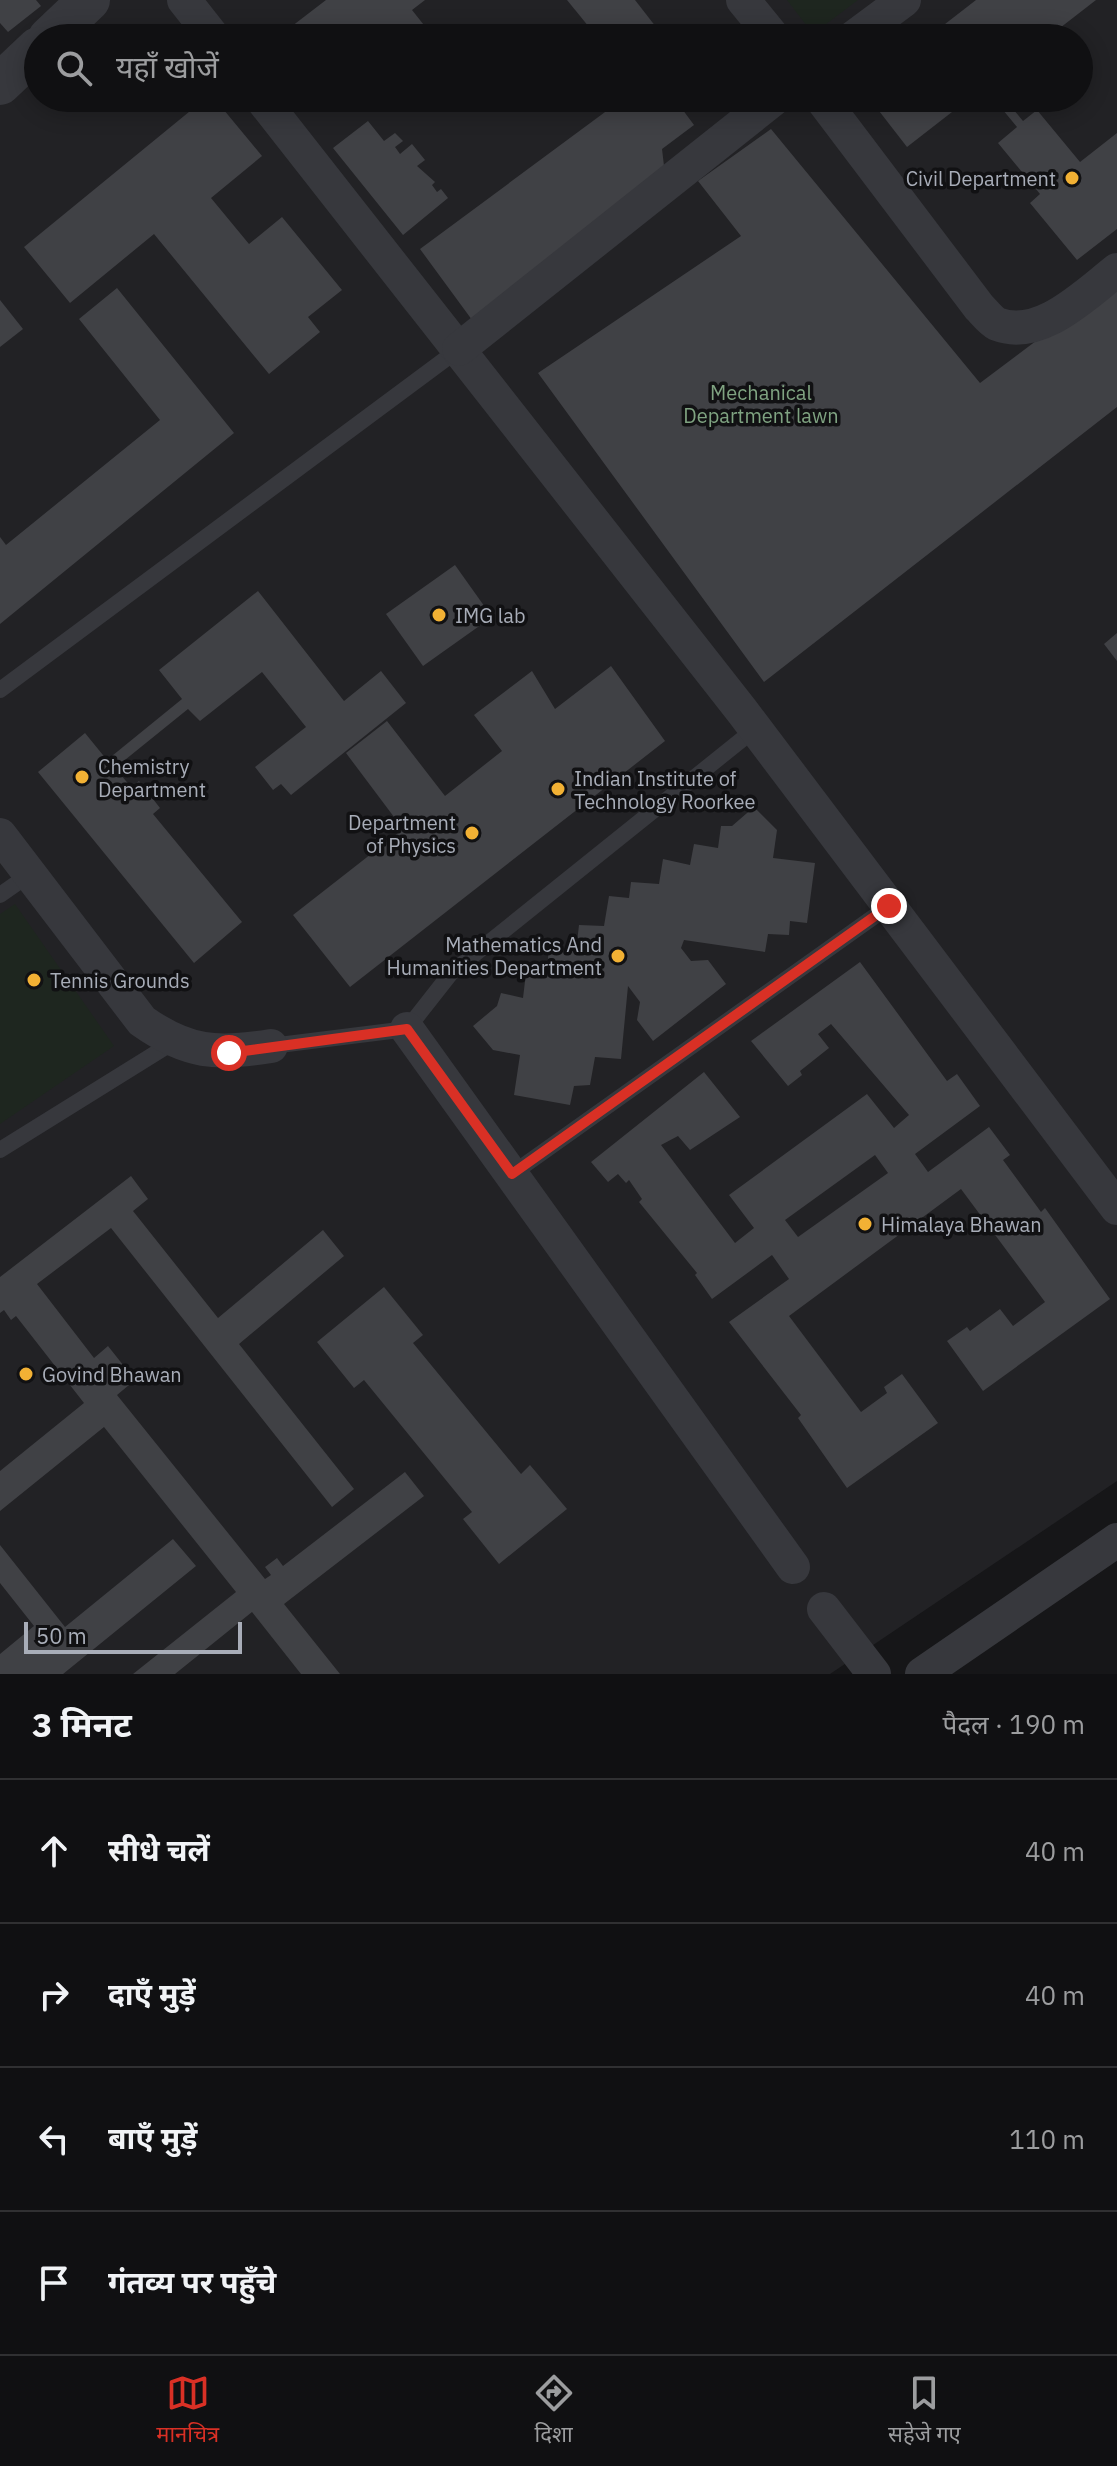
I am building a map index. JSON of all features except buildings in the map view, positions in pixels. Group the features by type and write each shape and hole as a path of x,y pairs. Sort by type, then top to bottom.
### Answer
{"street":[{"path":"64,24 89,0"},
{"path":"184,0 203,24"},
{"path":"743,0 763,24"},
{"path":"872,24 904,0"},
{"path":"0,84 24,61"},
{"path":"272,112 755,729 1117,1208"},
{"path":"459,349 757,112"},
{"path":"832,112 979,307 996,324 1024,327 1060,313 1117,270"},
{"path":"0,835 142,1021 172,1043 229,1053 271,1046"},
{"path":"407,1029 793,1567"},
{"path":"922,1674 1117,1540"},
{"path":"824,1609 874,1674"}],"lane":[{"path":"0,690 459,349"},
{"path":"271,1046 407,1029 451,973 755,729"},
{"path":"0,895 30,874"},
{"path":"512,1174 889,906"},
{"path":"0,1150 172,1043"}],"shaded area":[{"name":"Indian Institute of Technology Roorkee","path":"0,0 1117,0 1117,1481 830,1674 0,1674"},
{"path":"787,0 858,0 826,24 805,24"},
{"name":"Tennis Grounds","path":"15,904 114,1046 0,1124 0,914"}],"place":[{"name":"Civil Department","path":"1072,178"},
{"name":"IMG lab","path":"439,615"},
{"name":"Chemistry Department","path":"82,777"},
{"name":"Indian Institute of Technology Roorkee","path":"558,789"},
{"name":"Department of Physics","path":"472,833"},
{"name":"Mathematics And Humanities Department","path":"618,956"},
{"name":"Tennis Grounds","path":"34,980"},
{"name":"Himalaya Bhawan","path":"865,1224"},
{"name":"Govind Bhawan","path":"26,1374"}],"route":[{"path":"229,1053 407,1029 512,1174 889,906"}],"park label":[{"name":"Mechanical Department lawn","path":"761,404"}]}
